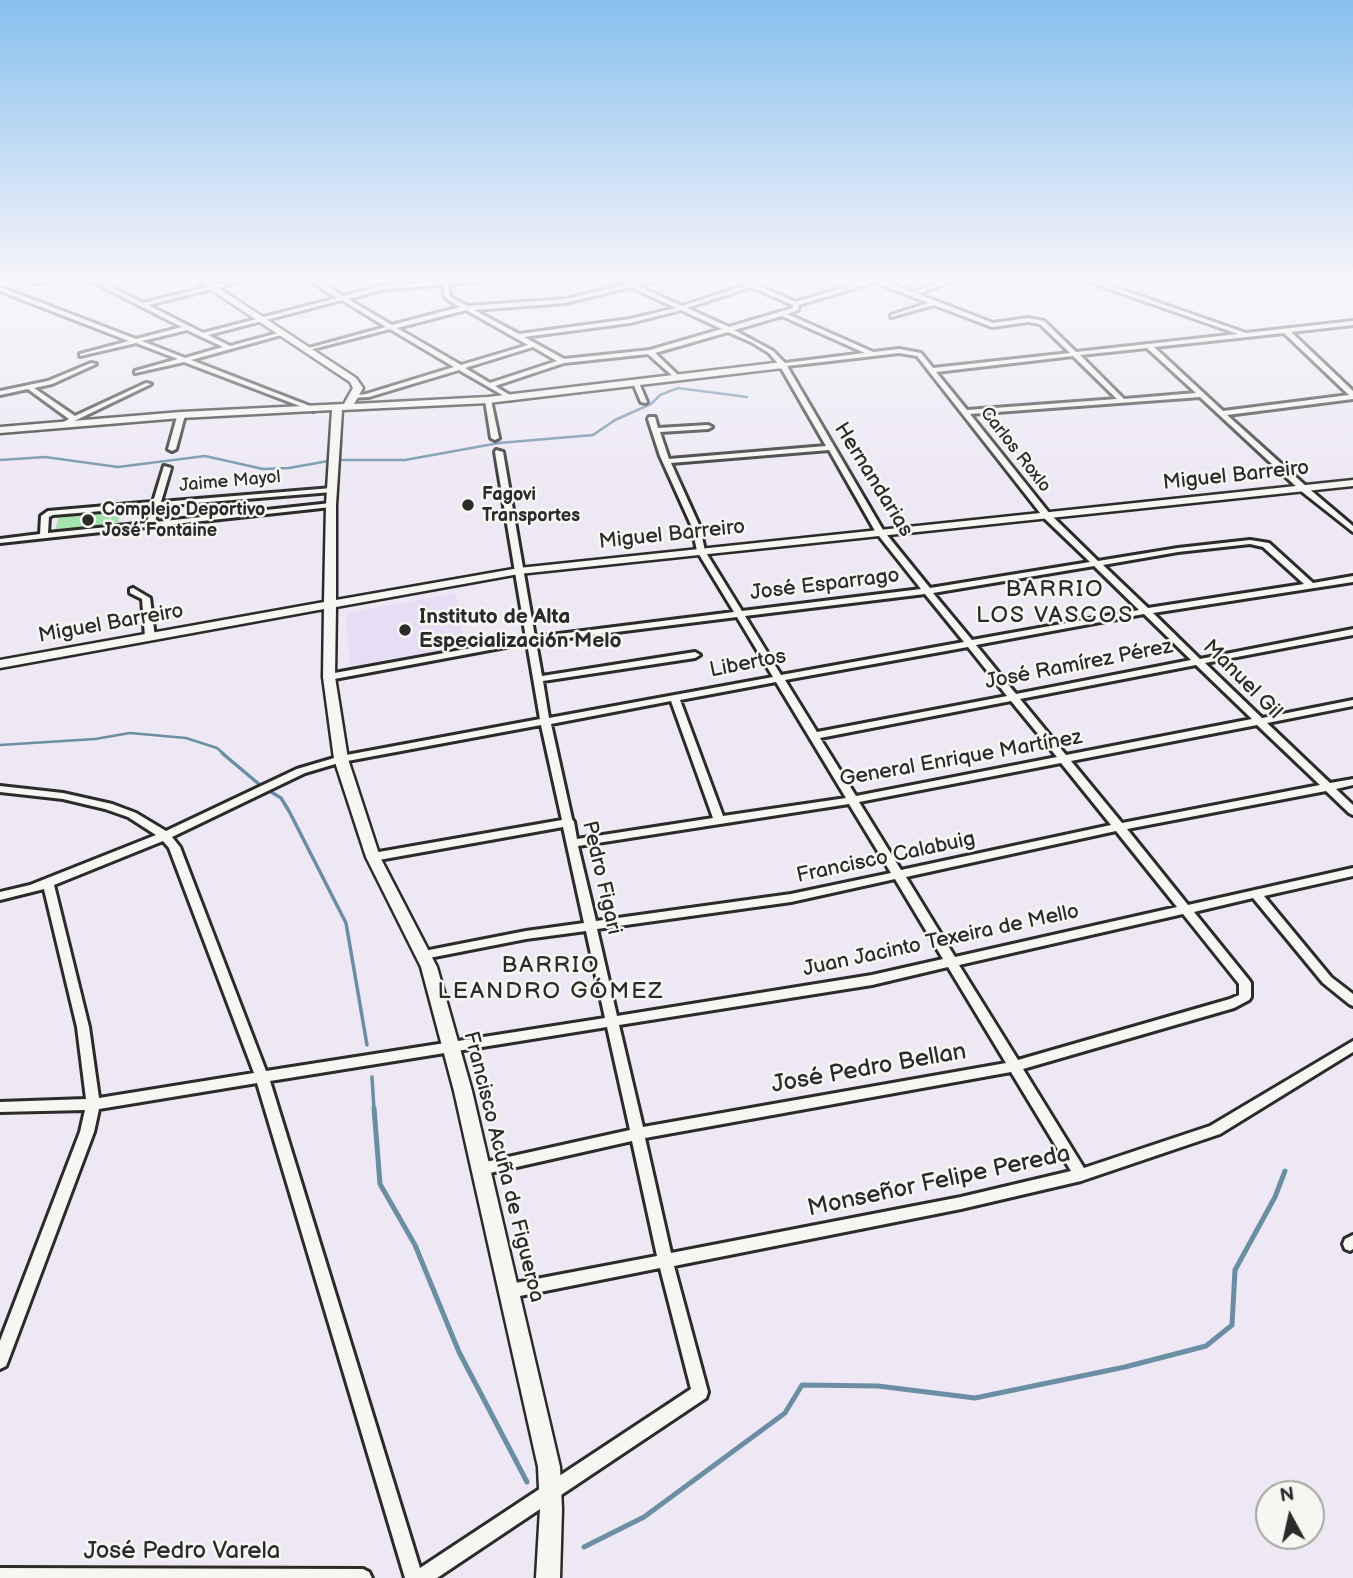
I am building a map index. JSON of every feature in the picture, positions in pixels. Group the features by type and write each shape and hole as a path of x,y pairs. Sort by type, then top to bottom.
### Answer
{"street":[{"path":"82,355 91,353"},
{"path":"165,353 313,409"},
{"path":"137,372 212,353"},
{"path":"311,353 357,384 353,397 342,407"},
{"path":"437,353 511,398"},
{"path":"353,397 367,396 509,353"},
{"path":"548,353 563,361"},
{"path":"490,385 563,361 644,353"},
{"path":"651,353 678,378"},
{"name":"Hernandarias","path":"770,353 783,365 878,531 1245,983"},
{"name":"Carlos Roxlo","path":"873,354 885,353"},
{"name":"Carlos Roxlo","path":"910,353 919,354 933,370 1046,516"},
{"path":"1075,353 1122,400"},
{"path":"933,370 1099,353"},
{"path":"1156,353 1304,489 1353,530"},
{"path":"1309,353 1352,393"},
{"path":"0,430 70,421 511,398 873,354"},
{"path":"0,393 31,389 64,378 93,364"},
{"path":"636,383 644,402"},
{"path":"70,421 148,384"},
{"path":"31,389 70,421"},
{"path":"1223,414 1352,393"},
{"path":"966,412 1203,395"},
{"path":"488,400 495,438"},
{"name":"Francisco Acuña de Figueroa","path":"342,407 331,505 329,604 329,677 341,758 373,857 424,956 451,1049 542,1430 550,1491 548,1578"},
{"path":"172,449 181,415"},
{"path":"708,427 654,425 666,461 690,511 701,551 1081,1175"},
{"path":"666,461 830,448"},
{"name":"Pedro Figari","path":"499,452 545,720 666,1262 700,1392 550,1491"},
{"path":"150,524 167,468"},
{"name":"Miguel Barreiro","path":"0,663 519,571 878,531 1353,483"},
{"name":"Jaime Mayol","path":"44,536 47,514 332,490"},
{"path":"0,541 331,505"},
{"name":"Manuel Gil","path":"1046,516 1353,811"},
{"name":"José Esparrago","path":"329,677 531,640 927,591 1178,550 1256,541 1266,545 1310,585"},
{"name":"Libertos","path":"0,895 48,883 165,836 268,786 341,758 1147,611 1353,579"},
{"path":"133,591 146,598 150,637"},
{"name":"José Ramírez Pérez","path":"813,736 1353,632"},
{"path":"538,679 695,655"},
{"path":"674,697 719,821"},
{"name":"General Enrique Martínez","path":"573,843 852,800 1353,704"},
{"name":"Francisco Calabuig","path":"424,956 592,925 791,898 1120,827 1353,782"},
{"path":"0,789 63,796 108,806 132,815 165,836 174,847 262,1078 414,1578"},
{"path":"373,857 569,822"},
{"name":"Juan Jacinto Texeira de Mello","path":"0,1107 93,1104 872,980 1353,872"},
{"path":"0,1361 87,1132 93,1104 83,1027 48,883"},
{"path":"1255,893 1327,979 1353,1001"},
{"name":"José Pedro Bellan","path":"481,1169 638,1134 1016,1066 1234,1003 1245,997 1245,983"},
{"name":"Monseñor Felipe Pereda","path":"510,1291 961,1203 1081,1175 1215,1130 1353,1046"},
{"path":"421,1578 550,1491"},
{"name":"José Pedro Varela","path":"0,1577 363,1578"}],"shaded area":[{"name":"Instituto de Alta Especialización Melo","path":"456,593 465,647 350,667 346,613"}],"green space":[{"name":"Complejo Deportivo José Fontaine","path":"121,509 118,525 55,530 59,515"}],"waterway":[{"path":"340,460 405,460 499,443 593,435 615,420 651,404 660,395 678,388 747,397"},
{"path":"0,460 45,457 118,467 205,456 263,469 289,468 328,461"},
{"path":"0,745 95,739 130,733 186,738 217,748 224,754"},
{"path":"222,753 260,785"},
{"path":"268,790 281,798 289,811 346,923 367,1045"},
{"path":"372,1077 374,1110"},
{"path":"374,1108 380,1184 415,1245 459,1352 527,1482"},
{"path":"584,1547 644,1517 785,1413 802,1385 878,1386 975,1398 1125,1367 1206,1346 1232,1325 1235,1270 1275,1197 1285,1171"}],"place":[{"name":"Fagovi Transportes","path":"468,505"},
{"name":"Complejo Deportivo José Fontaine","path":"88,520"},
{"name":"Instituto de Alta Especialización Melo","path":"405,630"}],"district":[{"name":"BARRIO LOS VASCOS","path":"1055,603"},
{"name":"BARRIO LEANDRO GÓMEZ","path":"551,979"}]}
